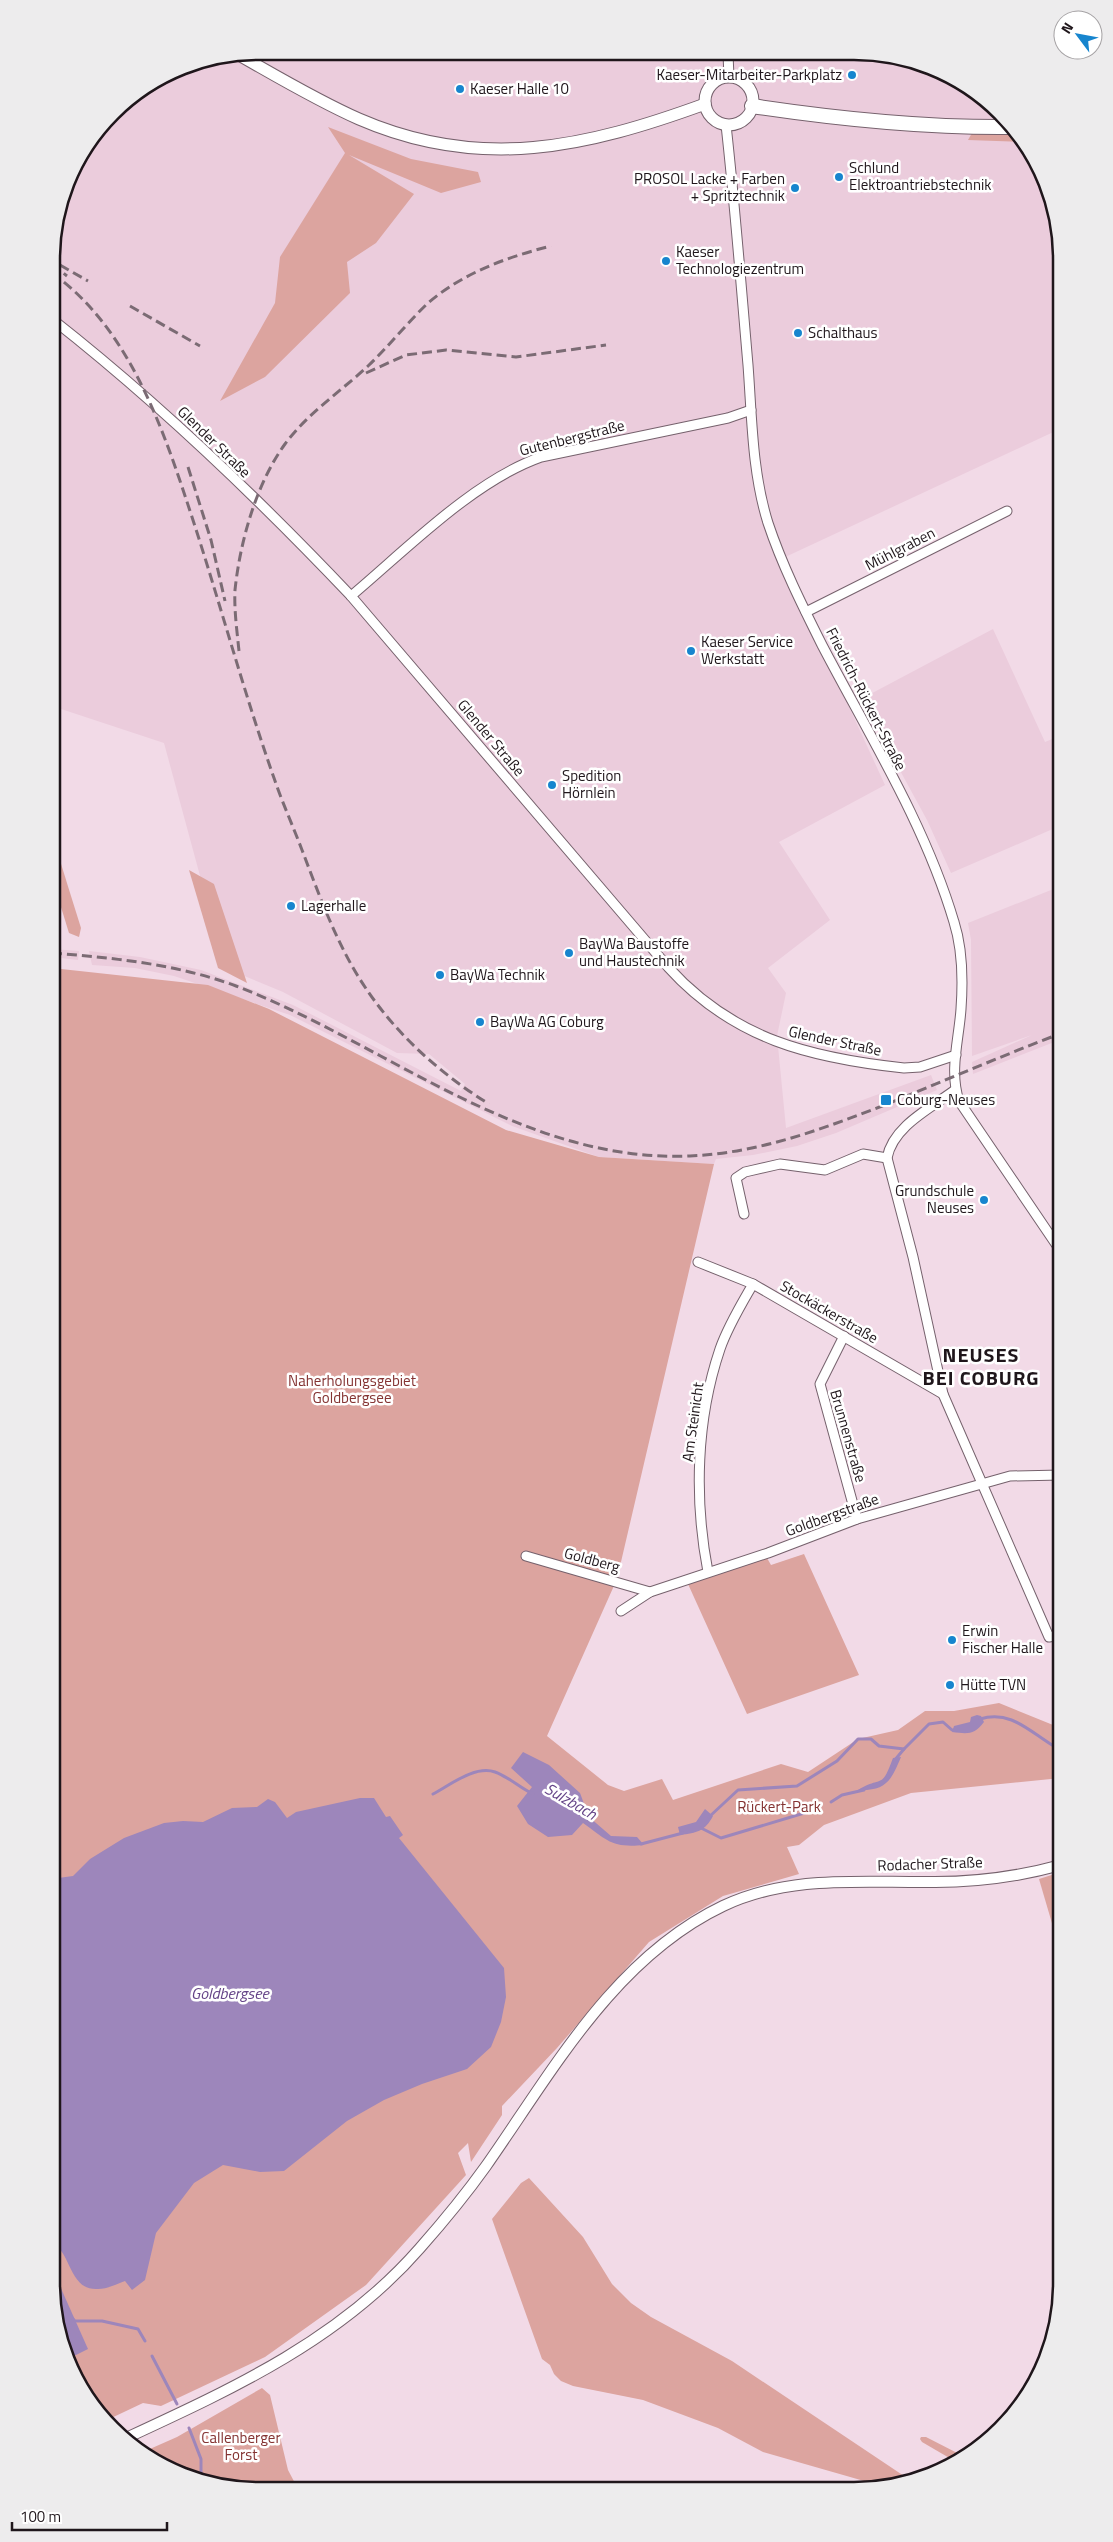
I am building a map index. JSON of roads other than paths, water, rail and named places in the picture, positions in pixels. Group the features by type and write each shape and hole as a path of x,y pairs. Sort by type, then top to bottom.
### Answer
{"highway":[{"path":"752,106 864,121 969,128 1003,126"}],"main road":[{"path":"247,60 325,103 360,119 415,137 444,144 513,149 549,147 621,132 706,104"},
{"path":"729,77 742,81 747,85 752,94 752,106 744,119 726,125 711,116 706,104 706,98 711,86 722,78 729,77"}],"street":[{"path":"728,60 729,77"},
{"name":"Friedrich-Rückert-Straße","path":"726,125 741,268 758,480 768,522 781,559 806,612 915,822 946,893 956,926 961,966 961,1007 956,1055 955,1090 959,1101 1053,1240"},
{"name":"Glender Straße","path":"60,327 160,410 302,544 352,596 668,967 704,1003 753,1033 810,1052 904,1068 920,1068 956,1055"},
{"name":"Gutenbergstraße","path":"352,596 465,500 515,466 541,457 728,418 751,410"},
{"name":"Mühlgraben","path":"806,612 1007,511"},
{"path":"955,1090 903,1129 892,1142 887,1158 913,1257 943,1394 1049,1637 1053,1636"},
{"path":"744,1214 736,1178 745,1172 780,1164 825,1170 863,1154 887,1158"},
{"name":"Stockäckerstraße","path":"698,1262 753,1284 943,1394"},
{"name":"Am Steinicht","path":"708,1572 702,1540 698,1495 703,1432 720,1349 753,1284"},
{"name":"Brunnenstraße","path":"844,1336 820,1384 857,1519"},
{"name":"Goldbergstraße","path":"621,1611 650,1592 785,1547 857,1519 1010,1476 1053,1475"},
{"name":"Goldberg","path":"526,1556 650,1592"},
{"name":"Rodacher Straße","path":"131,2435 225,2393 272,2367 319,2338 355,2310 419,2250 462,2198 560,2058 602,2005 646,1959 693,1923 722,1907 758,1893 800,1883 973,1880 1053,1866"}],"water":[{"path":"981,1716 984,1722 977,1729 967,1733 952,1732 954,1726 970,1722 971,1717"},
{"path":"523,1752 549,1765 580,1793 589,1817 611,1836 637,1837 644,1845 633,1846 611,1842 583,1823 572,1835 548,1837 528,1824 517,1806 532,1787 511,1768"},
{"path":"901,1757 886,1783 875,1789 858,1790 883,1779 893,1758"},
{"name":"Goldbergsee","path":"360,1798 374,1798 386,1817 390,1816 403,1835 399,1838 504,1968 506,1997 501,2022 491,2047 467,2069 422,2084 384,2100 347,2121 284,2171 260,2172 223,2165 194,2183 156,2233 145,2280 132,2290 125,2281 101,2289 89,2288 81,2284 76,2278 60,2250 60,1878 73,1876 90,1859 124,1838 164,1823 183,1821 203,1822 232,1808 257,1807 268,1799 275,1802 287,1818 296,1812"},
{"path":"705,1809 713,1816 707,1825 696,1832 680,1835 678,1827 696,1822"},
{"path":"60,2286 88,2349 74,2356 64,2322"}],"waterway":[{"name":"Sulzbach","path":"980,1719 991,1717 1010,1719 1053,1745"},
{"name":"Sulzbach","path":"894,1761 929,1724 943,1722 952,1730 956,1730"},
{"name":"Sulzbach","path":"709,1817 738,1790 797,1786 837,1761 858,1739 871,1739 879,1746 904,1749"},
{"name":"Sulzbach","path":"433,1794 463,1777 479,1771 500,1774 533,1794"},
{"name":"Sulzbach","path":"831,1802 842,1795 864,1790"},
{"name":"Sulzbach","path":"701,1828 721,1838 811,1811"},
{"name":"Sulzbach","path":"641,1844 683,1833"},
{"path":"72,2318 75,2321 102,2321 138,2329 145,2341"},
{"path":"152,2356 177,2404"},
{"path":"189,2428 201,2459 201,2473"}],"railway":[{"path":"239,651 235,590 245,533 266,477 285,444 303,423 368,366 420,311 442,292 486,267 518,255 551,246"},
{"path":"60,265 88,281"},
{"path":"60,270 67,276"},
{"path":"60,280 79,295 102,321 122,349 154,412 190,511 277,787 338,940 367,990 407,1039 454,1080 489,1104"},
{"path":"130,306 200,346"},
{"path":"366,373 406,355 446,350 516,357 606,345"},
{"path":"188,467 211,540 225,601"},
{"path":"60,954 145,963 214,978 292,1010 456,1095 512,1121 569,1141 628,1153 690,1156 715,1154 788,1139 882,1106 1053,1037"}],"place":[{"name":"Kaeser-Mitarbeiter-Parkplatz","path":"852,75"},
{"name":"Kaeser Halle 10","path":"460,89"},
{"name":"Schlund Elektroantriebstechnik","path":"839,177"},
{"name":"PROSOL Lacke + Farben + Spritztechnik","path":"795,188"},
{"name":"Kaeser Technologiezentrum","path":"666,261"},
{"name":"Schalthaus","path":"798,333"},
{"name":"Kaeser Service Werkstatt","path":"691,651"},
{"name":"Spedition Hörnlein","path":"552,785"},
{"name":"Lagerhalle","path":"291,906"},
{"name":"BayWa Baustoffe und Haustechnik","path":"569,953"},
{"name":"BayWa Technik","path":"440,975"},
{"name":"BayWa AG Coburg","path":"480,1022"},
{"name":"Coburg-Neuses","path":"886,1100"},
{"name":"Grundschule Neuses","path":"984,1200"},
{"name":"Erwin Fischer Halle","path":"952,1640"},
{"name":"Hütte TVN","path":"950,1685"}],"district":[{"name":"NEUSES BEI COBURG","path":"981,1366"}],"park label":[{"name":"Naherholungsgebiet Goldbergsee","path":"352,1390"},
{"name":"Rückert-Park","path":"779,1807"},
{"name":"Callenberger Forst","path":"241,2446"}]}
